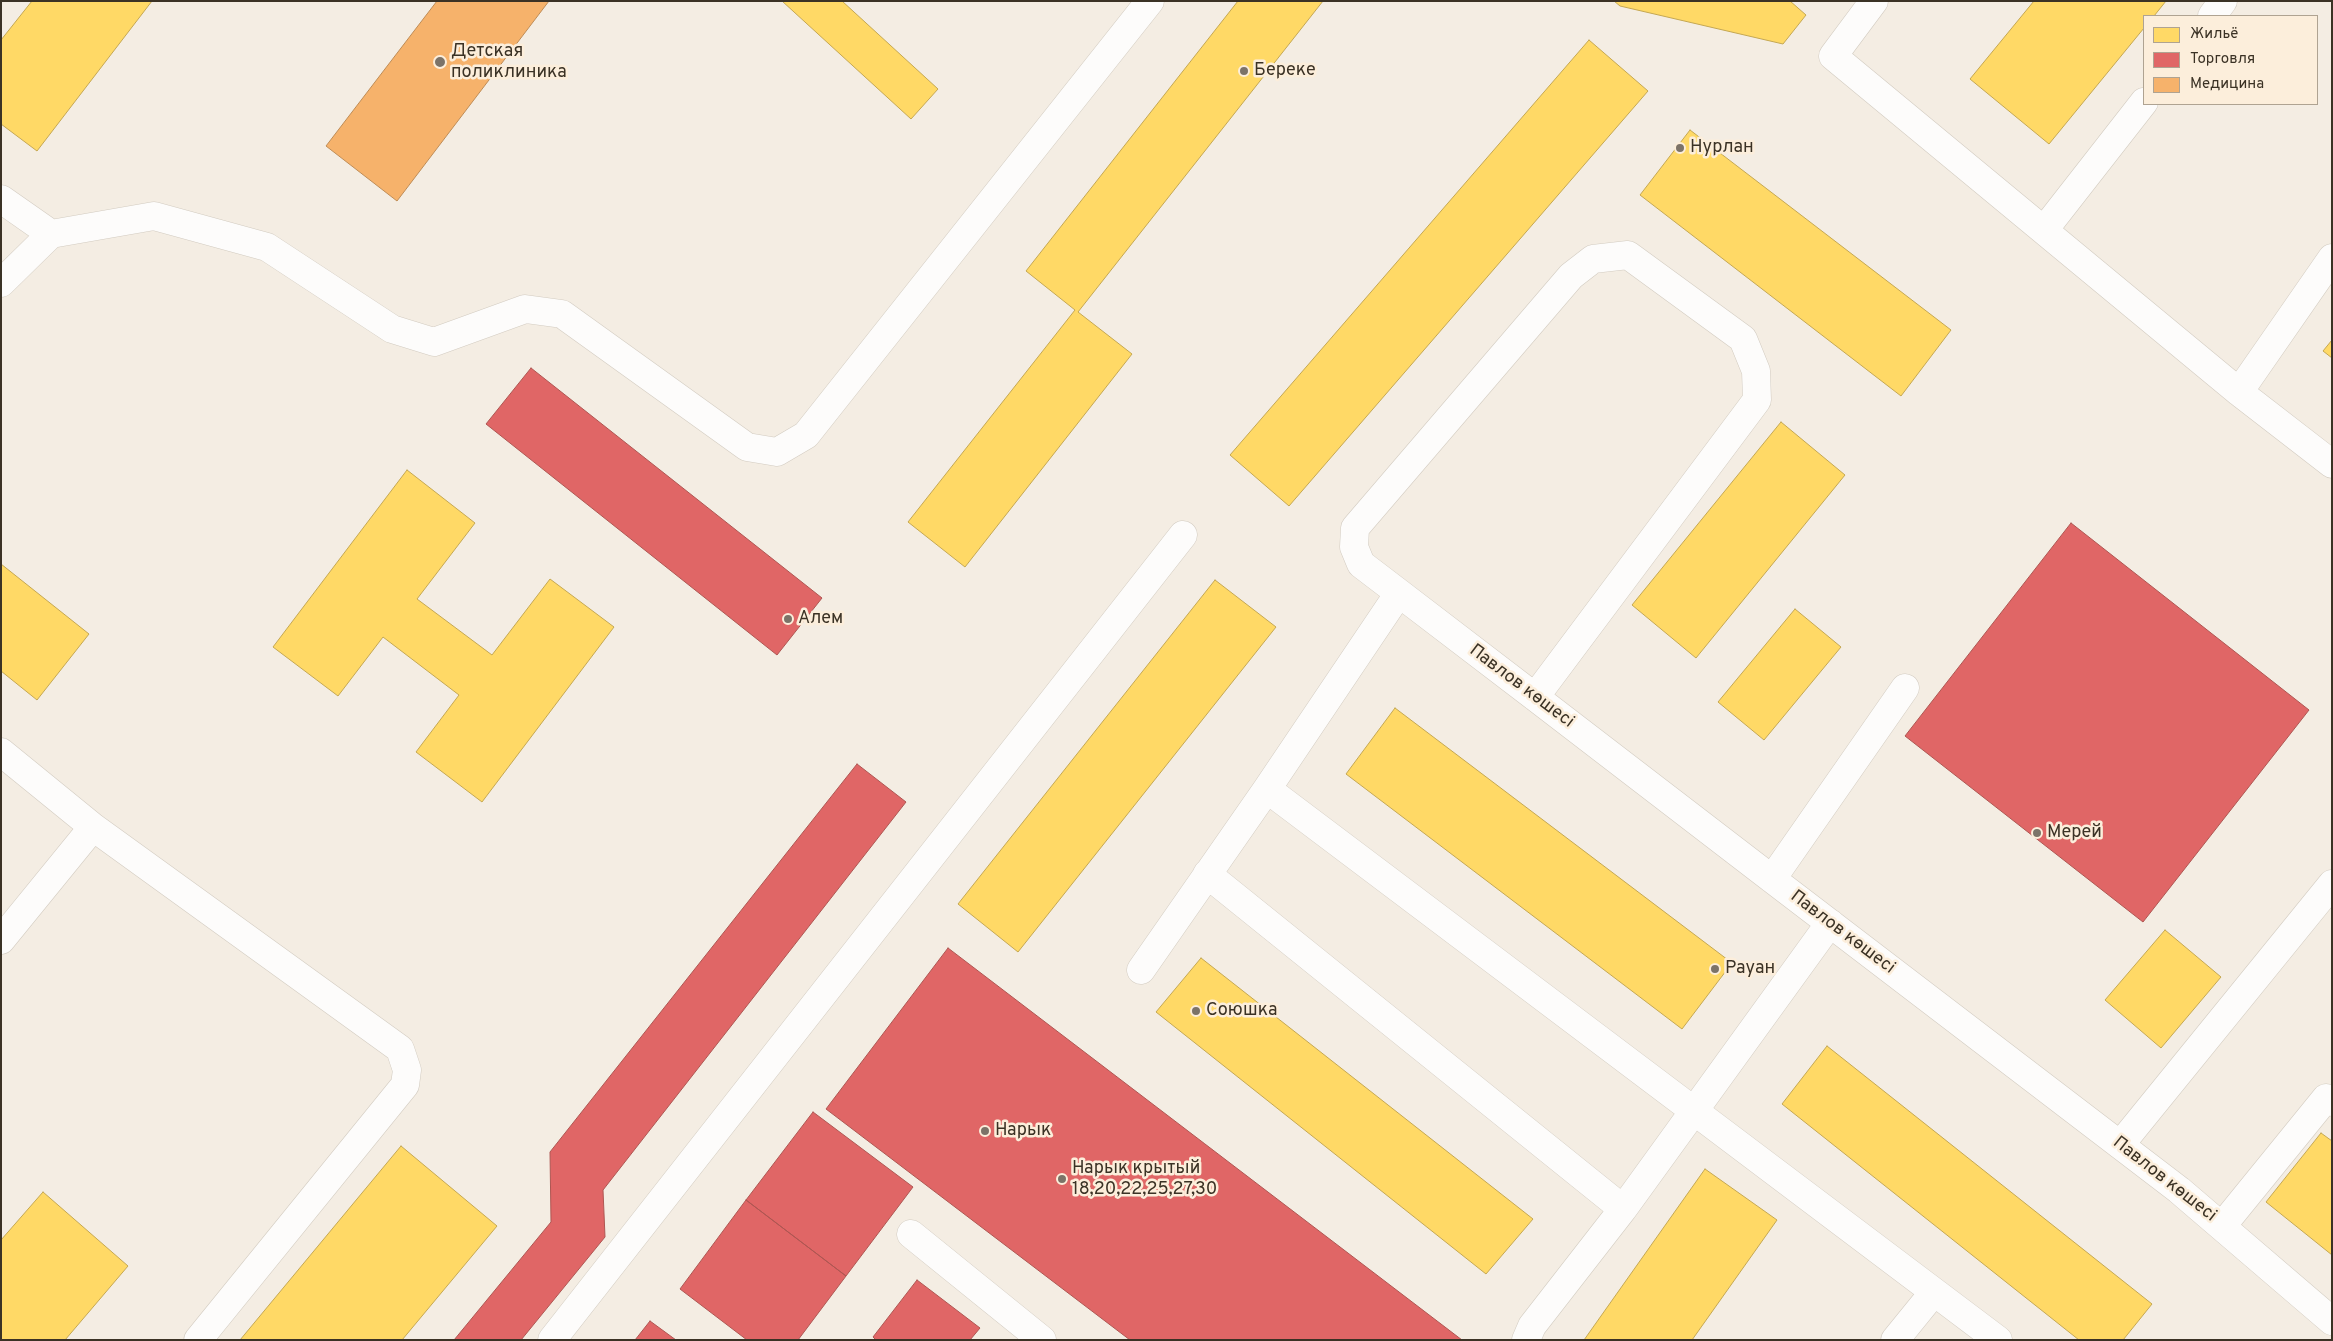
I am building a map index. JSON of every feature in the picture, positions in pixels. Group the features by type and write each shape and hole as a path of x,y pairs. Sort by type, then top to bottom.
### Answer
{"street":[{"path":"1,283 51,234 154,216 267,247 392,329 434,342 525,309 562,314 747,447 777,452 806,436 1150,1"},
{"path":"1874,1 1833,56 2239,392 2332,464"},
{"path":"2213,15 2223,1"},
{"path":"2044,230 2143,103"},
{"path":"1,199 51,234"},
{"name":"Павлов көшесі","path":"1535,697 1757,400 1756,371 1743,339 1628,255 1593,259 1571,276 1356,528 1354,547 1361,564 2120,1145 2222,1226 2332,1321"},
{"path":"2239,392 2332,258"},
{"path":"552,1340 1182,535"},
{"path":"1141,970 1400,593"},
{"path":"1772,879 1905,688"},
{"path":"1,752 93,827 400,1050 407,1070 405,1085 198,1340"},
{"path":"1267,789 1998,1340"},
{"path":"1,940 93,827"},
{"path":"1207,874 1623,1209"},
{"path":"2120,1145 2332,884"},
{"path":"1526,1340 1532,1326 1623,1209 1830,923"},
{"path":"2222,1226 2330,1097"},
{"path":"911,1234 1042,1340"},
{"path":"1895,1340 1934,1292"}],"building: Жильё":[{"path":"32,1 152,1 37,151 1,124 1,40"},
{"path":"782,1 842,1 938,89 911,119"},
{"path":"1238,1 1323,1 1078,312 1132,354 965,567 908,522 1075,310 1026,271"},
{"path":"1614,1 1790,1 1806,15 1783,44 1620,6"},
{"path":"2034,1 2166,1 2155,15 2143,15 2143,29 2049,144 1970,79"},
{"path":"1589,40 1648,91 1289,506 1230,455"},
{"path":"1690,130 1951,330 1901,396 1640,195"},
{"path":"2332,340 2332,358 2323,351"},
{"path":"1781,422 1845,475 1696,658 1632,605"},
{"path":"407,470 475,523 417,599 492,655 550,579 614,627 482,802 416,752 459,695 383,637 338,696 273,647"},
{"path":"1,564 89,634 37,700 1,671"},
{"path":"1215,580 1276,627 1018,952 958,904"},
{"path":"1795,609 1841,647 1764,740 1718,702"},
{"path":"1395,708 1732,963 1682,1029 1346,774"},
{"path":"2165,930 2221,977 2161,1048 2105,1000"},
{"path":"1201,958 1533,1219 1486,1274 1156,1012"},
{"path":"1827,1046 2152,1304 2123,1340 2079,1340 1782,1104"},
{"path":"2321,1133 2332,1141 2332,1255 2266,1202"},
{"path":"401,1146 497,1226 402,1340 240,1340"},
{"path":"1705,1169 1777,1220 1692,1340 1584,1340"},
{"path":"43,1192 128,1266 65,1340 1,1340 1,1240"}],"building: Торговля":[{"path":"531,368 822,598 777,655 486,424"},
{"path":"2071,523 2309,710 2143,922 1905,736"},
{"path":"857,764 906,802 603,1190 605,1237 521,1340 454,1340 551,1222 550,1152"},
{"path":"948,948 1462,1340 1130,1340 826,1109"},
{"path":"813,1112 913,1187 846,1276 746,1200"},
{"path":"746,1200 846,1276 798,1340 747,1340 680,1289"},
{"path":"917,1280 980,1328 970,1340 876,1340 873,1337"},
{"path":"650,1321 676,1340 635,1340"}],"building: Медицина":[{"path":"437,1 549,1 397,201 326,146"}],"place":[{"name":"Детская поликлиника","path":"440,62"},
{"name":"Береке","path":"1244,71"},
{"name":"Нурлан","path":"1680,148"},
{"name":"Алем","path":"788,619"},
{"name":"Мерей","path":"2037,833"},
{"name":"Рауан","path":"1715,969"},
{"name":"Союшка","path":"1196,1011"},
{"name":"Нарык","path":"985,1131"},
{"name":"Нарык крытый 18,20,22,25,27,30","path":"1062,1179"}]}
